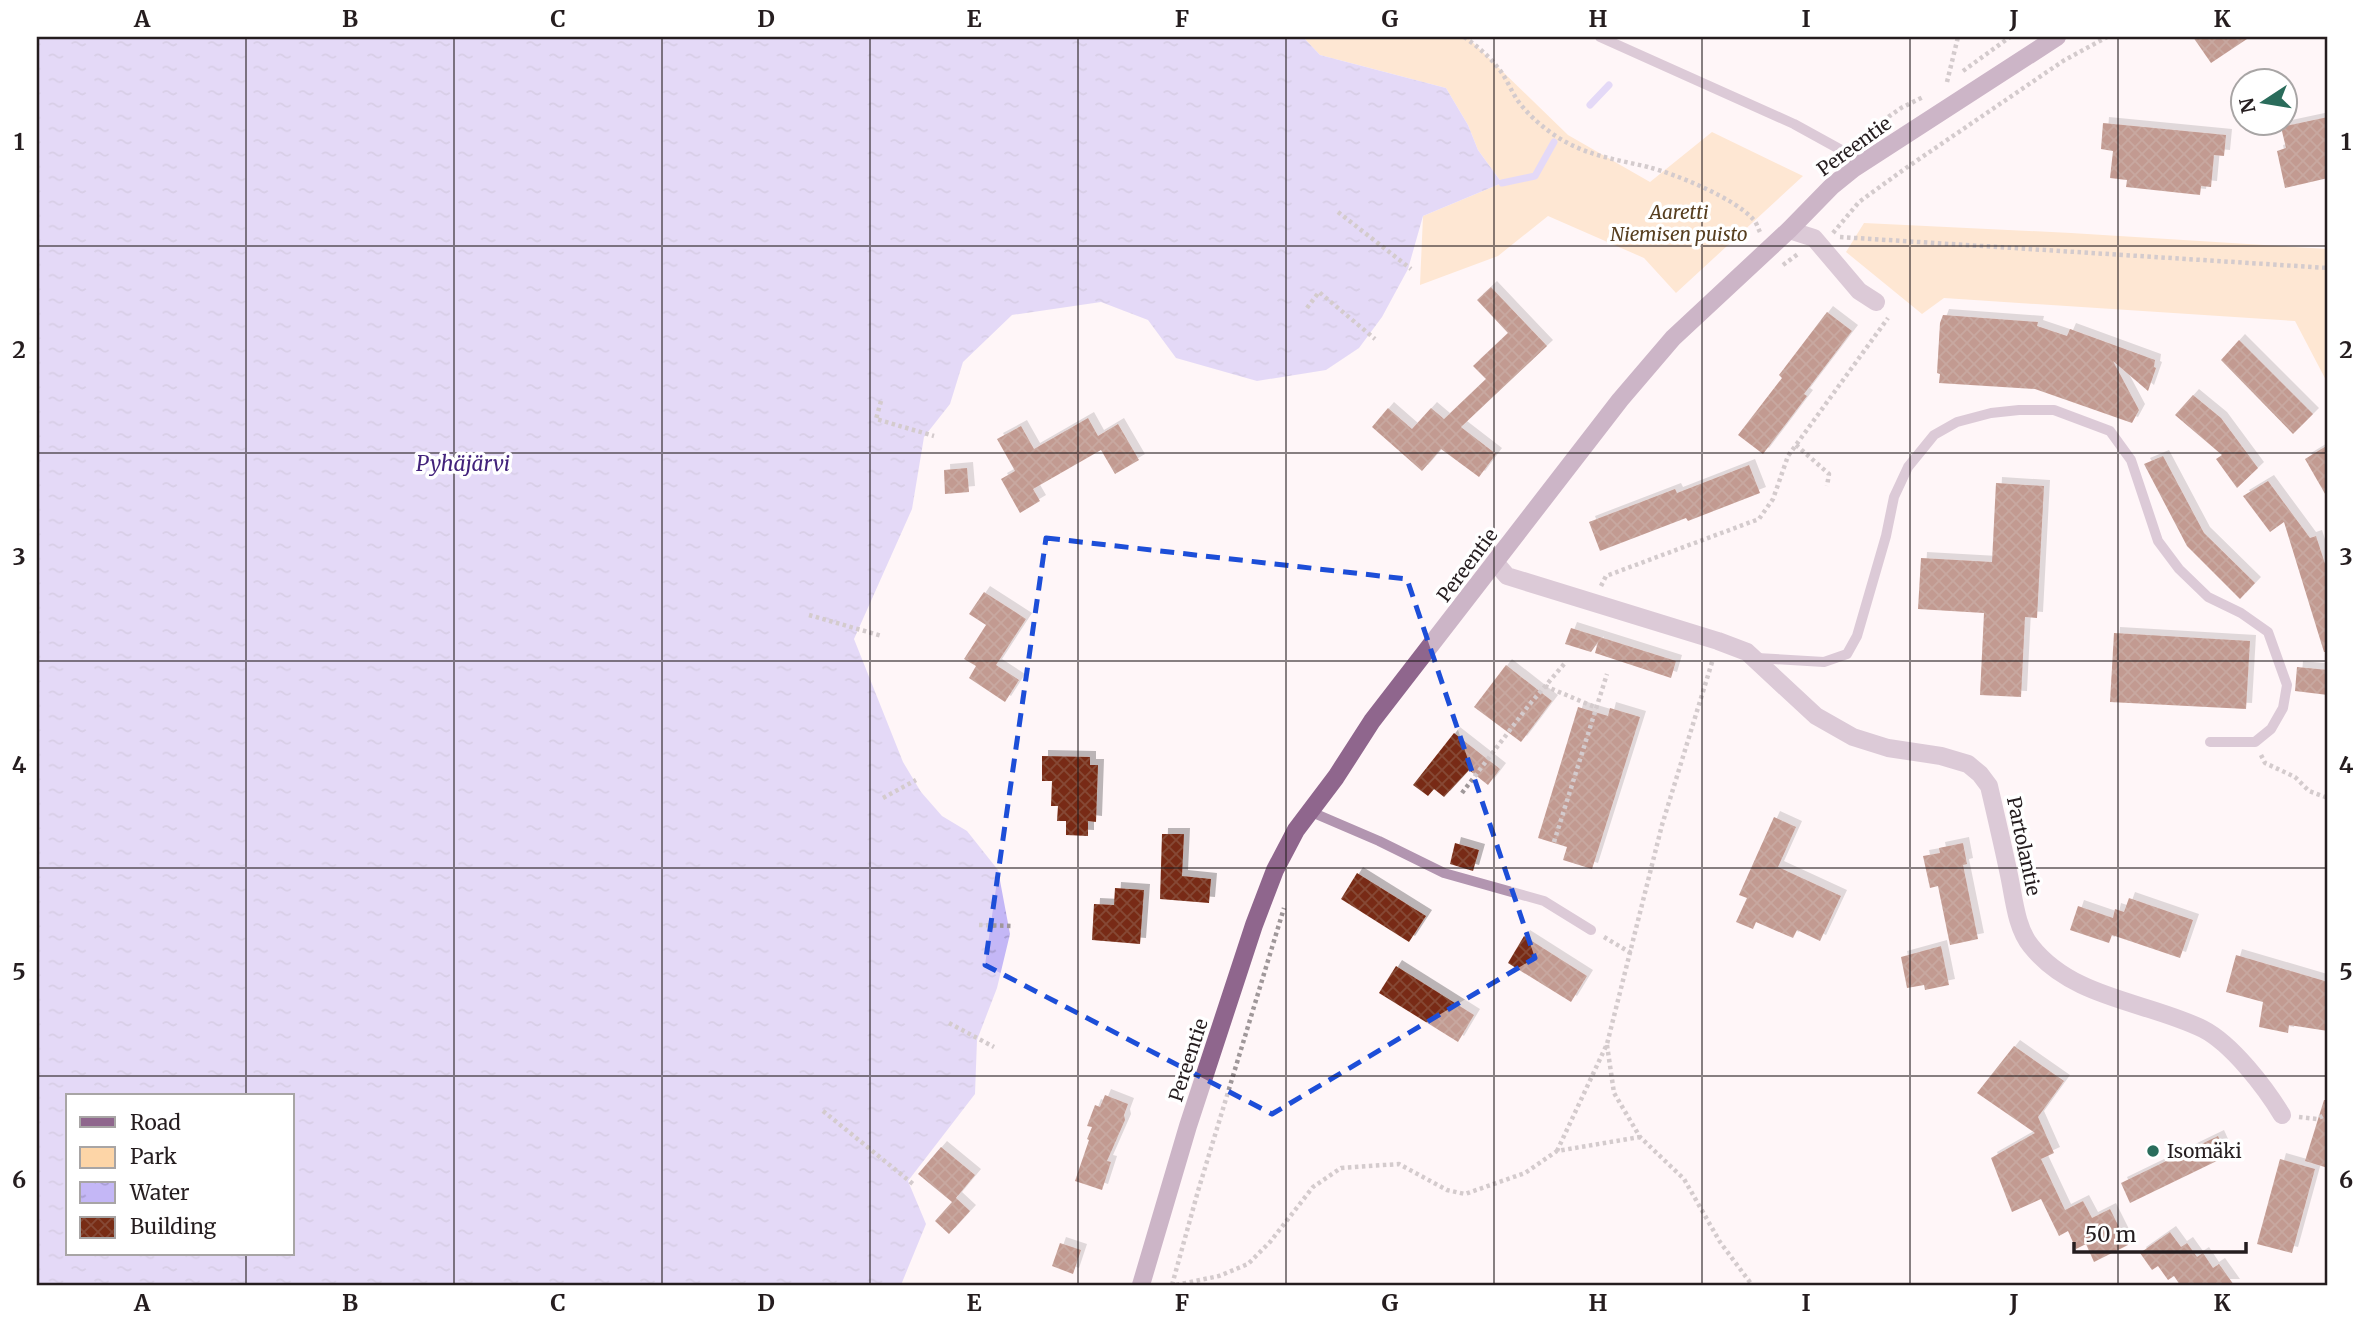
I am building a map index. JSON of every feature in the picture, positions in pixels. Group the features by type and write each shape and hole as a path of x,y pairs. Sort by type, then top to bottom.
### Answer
{"street":[{"name":"Pereentie","path":"1141,1285 1188,1126 1254,925 1275,870 1309,811 1373,721 1586,443 1673,338 1832,186 1863,162 2057,37"},
{"path":"1789,230 1814,238 1859,291 1875,302"},
{"name":"Partolantie","path":"1495,562 1507,576 1747,652 1816,716 1853,737 1888,748 1941,756 1968,764 1989,786 2019,921 2030,946 2058,971 2098,993 2161,1012 2206,1030 2240,1059 2266,1088 2282,1115"}],"lane":[{"path":"1600,37 1794,124 1863,162"},
{"path":"1753,657 1824,662 1847,654 1857,636 1886,536 1894,497 1908,467 1934,435 1956,422 1992,413 2054,410 2110,432 2132,460 2158,541 2179,569 2208,597 2241,613 2268,632 2287,685 2283,708 2271,729 2255,742 2210,743"},
{"path":"1309,811 1444,873 1544,901 1591,930"}],"path":[{"path":"1464,37 1481,49 1500,70 1517,100 1531,117 1574,146 1606,159 1651,168 1678,177 1721,197 1754,220"},
{"path":"1947,82 1958,37"},
{"path":"1938,88 2010,37"},
{"path":"1842,149 1901,108 1928,95"},
{"path":"1338,212 1411,269"},
{"path":"1830,237 2328,268"},
{"path":"1307,308 1318,292 1375,339"},
{"path":"1592,602 1606,576 1759,519 1773,499 1788,456 1891,314"},
{"path":"881,401 876,419 934,436"},
{"path":"1796,445 1829,474 1827,486"},
{"path":"809,615 882,636"},
{"path":"1557,1151 1607,1044 1662,825 1718,641"},
{"path":"1462,793 1565,663"},
{"path":"1554,842 1606,674"},
{"path":"1545,686 1597,708"},
{"path":"2255,742 2265,763 2294,777 2309,791 2328,798"},
{"path":"883,798 916,780"},
{"path":"979,925 1014,926"},
{"path":"1591,930 1631,953"},
{"path":"949,1023 995,1047"},
{"path":"1607,1044 1614,1093 1640,1137 1684,1179 1720,1242 1752,1285"},
{"path":"823,1111 913,1184"},
{"path":"2282,1115 2317,1119 2328,1113"},
{"path":"1176,1285 1219,1276 1248,1264 1270,1242 1313,1187 1341,1168 1399,1164 1447,1191 1465,1194 1525,1173 1557,1151 1640,1137"}],"highlighted area":[{"path":"1046,538 1407,579 1535,958 1272,1114 985,965"}],"green space":[{"name":"Aaretti Niemisen puisto","path":"1303,37 1467,37 1568,135 1650,182 1712,132 1803,176 1676,293 1644,258 1548,216 1498,256 1420,285 1423,216 1502,183 1478,150 1468,125 1446,88 1320,55"},
{"path":"1864,223 2328,249 2328,384 2295,321 1944,298 1922,314 1846,252"}],"water":[{"name":"Pyhäjärvi","path":"37,37 1303,37 1320,55 1446,88 1468,125 1478,150 1502,183 1423,216 1408,269 1382,317 1359,348 1326,370 1257,381 1176,358 1148,320 1101,302 1012,315 963,362 950,404 924,437 912,509 854,639 903,762 921,792 942,816 967,831 998,870 1010,934 997,988 977,1040 975,1094 908,1181 926,1224 901,1285 37,1285"}],"building":[{"path":"2193,37 2250,37 2211,63"},
{"path":"2328,117 2328,178 2285,188 2277,151 2286,148 2283,136 2298,136 2298,123"},
{"path":"2103,123 2226,135 2224,156 2214,155 2211,187 2201,186 2200,195 2126,187 2127,180 2110,178 2113,151 2101,149"},
{"path":"1491,287 1547,346 1461,427 1496,454 1479,477 1441,449 1422,471 1372,427 1388,408 1412,429 1431,408 1444,419 1486,379 1473,366 1508,333 1477,300"},
{"path":"1827,312 1852,331 1763,454 1738,435 1782,378 1779,375"},
{"path":"1943,315 2038,322 2037,326 2067,336 2070,329 2155,360 2156,368 2148,391 2113,361 2139,410 2132,423 2035,389 1939,383 1940,374 1937,373 1940,323"},
{"path":"2239,340 2313,414 2293,434 2221,360"},
{"path":"2193,395 2221,418 2258,468 2237,488 2216,459 2222,455 2175,415"},
{"path":"1088,418 1098,436 1118,424 1139,460 1115,474 1101,450 1033,489 1040,501 1020,513 1001,479 1015,471 997,439 1021,426 1034,449"},
{"path":"2328,445 2328,499 2305,459"},
{"path":"2163,456 2204,533 2255,583 2240,599 2187,546 2144,464"},
{"path":"1749,465 1760,493 1600,551 1589,522 1675,489 1677,493"},
{"path":"967,468 969,492 945,494 944,470"},
{"path":"2268,481 2310,538 2316,536 2328,573 2328,652 2324,652 2284,522 2270,532 2243,496"},
{"path":"1996,483 2044,486 2037,618 2025,617 2021,697 1980,695 1984,613 1918,609 1921,558 1992,562"},
{"path":"984,592 1026,619 996,665 1019,680 1005,702 969,678 976,666 964,659 986,625 969,614"},
{"path":"1571,628 1676,661 1671,678 1595,653 1598,642 1591,652 1565,644"},
{"path":"2114,633 2250,641 2246,709 2110,702"},
{"path":"1506,665 1552,701 1521,742 1474,707"},
{"path":"2297,667 2328,670 2328,695 2295,691"},
{"path":"1578,707 1608,716 1610,708 1640,717 1592,869 1563,860 1567,847 1538,838"},
{"path":"1454,733 1500,769 1488,785 1469,770 1444,797 1434,789 1428,796 1413,785"},
{"path":"1042,756 1090,757 1090,765 1098,765 1096,822 1088,821 1088,836 1066,835 1066,821 1057,821 1058,806 1051,806 1052,781 1042,781"},
{"path":"1774,817 1796,827 1778,867 1841,896 1820,941 1797,930 1793,938 1756,922 1753,929 1736,922 1747,898 1739,895"},
{"path":"1162,834 1184,834 1182,876 1211,879 1209,903 1160,899"},
{"path":"1455,843 1479,850 1473,871 1450,864"},
{"path":"1963,843 1967,864 1963,865 1978,939 1950,945 1938,886 1930,888 1923,856 1940,853 1939,848"},
{"path":"1357,873 1426,916 1409,942 1341,899"},
{"path":"1115,888 1144,890 1140,944 1092,940 1094,904 1114,905"},
{"path":"2129,898 2193,920 2180,958 2112,935 2109,943 2070,930 2078,906 2113,918 2115,909 2124,912"},
{"path":"1524,936 1587,976 1571,1002 1508,963"},
{"path":"1941,946 1949,985 1925,990 1924,985 1907,988 1901,957"},
{"path":"2236,955 2328,982 2328,1031 2289,1025 2288,1033 2259,1027 2263,1002 2226,992"},
{"path":"1396,966 1474,1015 1458,1042 1379,993"},
{"path":"2014,1046 2064,1081 2038,1117 2054,1153 2041,1159 2065,1210 2083,1201 2092,1218 2110,1209 2128,1245 2094,1262 2086,1244 2076,1249 2068,1231 2059,1236 2041,1199 2012,1212 1991,1158 2035,1133 1977,1093"},
{"path":"1105,1095 1128,1104 1125,1120 1107,1161 1111,1162 1102,1190 1075,1181 1092,1127 1087,1126 1095,1105 1100,1107"},
{"path":"2324,1100 2328,1100 2328,1168 2305,1161"},
{"path":"2218,1136 2227,1156 2130,1203 2121,1183"},
{"path":"941,1147 975,1175 956,1198 970,1211 949,1234 935,1221 952,1202 918,1174"},
{"path":"2280,1159 2315,1169 2292,1253 2257,1244"},
{"path":"2170,1232 2181,1247 2187,1243 2197,1257 2203,1253 2213,1268 2219,1264 2234,1285 2180,1285 2174,1276 2168,1280 2158,1266 2152,1270 2140,1253"},
{"path":"1060,1243 1081,1250 1073,1274 1052,1266"}],"waterway":[{"path":"1590,105 1609,85"},
{"path":"1502,183 1535,176 1554,142"}],"place":[{"name":"Isomäki","path":"2153,1151"}]}
